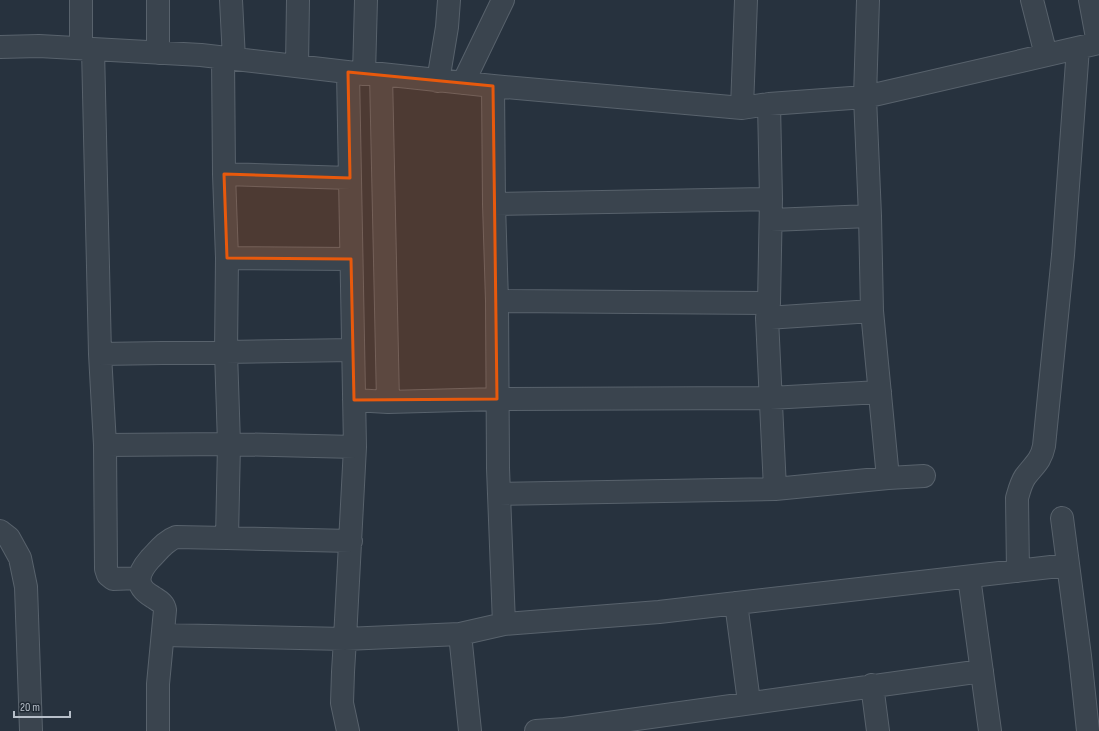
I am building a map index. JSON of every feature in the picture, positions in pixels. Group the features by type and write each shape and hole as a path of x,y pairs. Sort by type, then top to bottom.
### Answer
{"street":[{"path":"81,0 87,48 105,445 106,569 108,575 112,578 139,578"},
{"path":"158,0 158,53"},
{"path":"226,538 229,444 226,352 227,258 224,174 231,0"},
{"path":"297,66 298,0"},
{"path":"366,0 364,73 388,402"},
{"path":"438,81 447,27 449,0"},
{"path":"463,83 503,0"},
{"path":"742,108 746,0"},
{"path":"868,0 865,97 872,311 888,478"},
{"path":"1018,571 1017,498 1024,478 1039,461 1043,454 1063,255 1092,45 1090,0"},
{"path":"1036,1 1046,55"},
{"path":"0,47 39,46 87,48 228,58 438,81 742,108 769,104 865,97 1092,45"},
{"path":"348,731 342,703 355,447 350,178 364,73"},
{"path":"493,86 497,301 497,399 504,624"},
{"path":"769,104 771,209 768,310 770,398 775,489"},
{"path":"224,174 350,178"},
{"path":"494,204 771,209 870,216"},
{"path":"227,258 351,260"},
{"path":"497,301 768,310 872,311"},
{"path":"100,354 353,350"},
{"path":"354,400 388,402 497,399 770,398 880,392"},
{"path":"105,445 229,444 355,447"},
{"path":"499,494 775,489 924,476"},
{"path":"1062,518 1088,731"},
{"path":"0,532 9,538 20,558 26,587 31,731"},
{"path":"158,731 158,684 165,607 163,603 149,595 141,588 139,578 145,565 168,540 176,537 351,541"},
{"path":"163,635 346,639 460,634 504,624 659,612 1068,565"},
{"path":"969,576 990,731"},
{"path":"736,603 749,702"},
{"path":"460,634 470,731"},
{"path":"536,731 565,730 749,702 982,671"},
{"path":"872,685 878,731"}],"highlighted area":[{"path":"348,72 493,86 497,399 354,400 351,259 227,258 224,174 350,178"}]}
